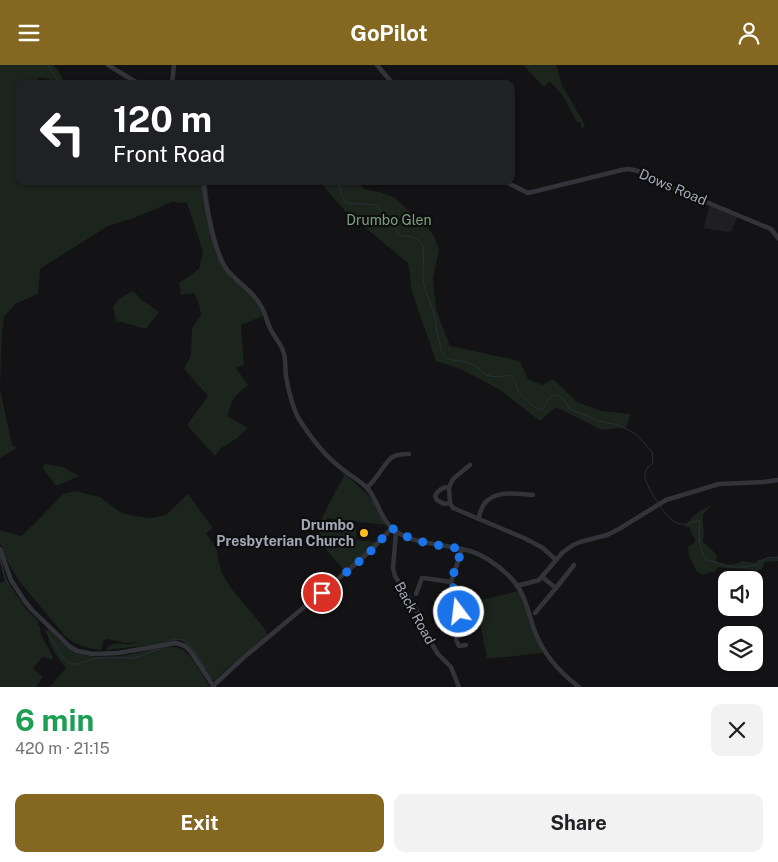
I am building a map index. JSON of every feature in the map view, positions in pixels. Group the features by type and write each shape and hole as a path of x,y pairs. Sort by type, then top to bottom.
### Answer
{"street":[{"path":"108,65 132,80"},
{"path":"172,80 174,65"},
{"path":"377,65 390,80"},
{"name":"Dows Road","path":"512,185 528,193 622,169 634,170 771,229 778,238"},
{"path":"203,185 219,256 228,271 247,288 261,306 270,330 282,347 288,385 296,414 326,456 367,488 392,528 396,531 427,543 462,549 479,555 508,575 523,595 535,630 546,654 560,671 579,687"},
{"path":"367,488 380,474 389,459 398,455 410,454"},
{"path":"470,465 453,479 449,487 450,503 453,508 524,538 543,548 556,561"},
{"path":"518,586 534,582 542,577 563,552 573,545 607,535 666,500 719,484 778,480"},
{"path":"449,487 442,488 436,496 436,500 444,504 450,503"},
{"path":"525,488 525,494"},
{"path":"478,519 483,505 494,496 511,493 533,495"},
{"path":"0,549 11,579 24,600 69,646 77,651 93,654 131,651 176,643 181,644 191,652 213,687 242,659 358,562 392,528"},
{"name":"Back Road","path":"396,531 393,568 395,577 414,605 433,646 451,667 459,687"},
{"path":"462,549 451,581 458,602 460,620 456,640 459,646 466,645"},
{"path":"533,605 537,611 574,565"},
{"path":"565,566 571,570"},
{"path":"542,577 556,588"},
{"path":"416,594 422,578 451,581"},
{"path":"436,602 438,614 444,615 459,612"}],"shaded area":[{"path":"711,205 738,215 732,231 704,228"}],"green space":[{"path":"0,65 54,65 63,80 38,78 38,80 15,80 15,185 207,185 212,223 224,264 223,267 232,279 246,289 257,303 263,316 241,325 244,365 236,368 248,385 234,397 227,416 248,428 236,439 221,448 215,456 187,425 208,396 184,369 191,355 192,328 201,315 194,293 181,295 179,283 199,269 203,252 187,203 172,202 134,218 108,226 40,269 38,294 15,304 4,317 0,389"},
{"path":"523,65 556,65 562,85 585,125 582,130 580,122 577,122 563,96 550,81 544,87"},
{"name":"Drumbo Glen","path":"322,185 360,185 364,189 380,192 395,198 430,230 439,250 433,278 436,309 450,346 520,361 528,379 542,385 553,379 577,402 601,411 630,414 627,427 601,430 556,407 540,421 500,390 461,369 436,361 412,292 408,263 345,211"},
{"path":"133,291 159,312 146,329 116,322 113,307 119,299"},
{"path":"0,389 12,445 17,448 0,458"},
{"path":"45,464 63,467 79,476 56,486 43,468"},
{"path":"345,474 374,502 386,525 327,518 327,522 346,523 347,525 356,526 356,540 378,542 345,571 325,547 318,532 325,512"},
{"path":"75,491 100,497 122,513 151,518 166,515 188,494 213,528 206,533 217,550 221,571 230,587 265,629 267,635 225,670 215,681 211,680 184,642 178,640 106,650 112,644 128,644 138,642 125,643 108,639 103,641 101,650 82,646 65,636 19,581 7,561 0,543 0,530 21,536 63,494"},
{"path":"713,505 703,515 704,534 702,541 717,556 716,561 727,565 742,561 756,563 758,560 778,557 778,561 765,562 761,570 719,567 714,572 704,575 697,572 689,556 688,547 695,543 695,539 689,527 685,527 696,514"},
{"path":"0,555 6,579 26,609 39,622 37,625 40,627 41,635 53,657 51,660 42,657 33,669 43,677 37,687 0,687 0,583 5,581 0,563"},
{"path":"519,591 526,605 534,635 543,653 487,659 477,601"},
{"path":"48,629 64,645 83,655 113,657 155,649 178,648 191,657 210,687 50,687 66,668 56,655 49,639"}],"waterway":[{"path":"48,65 58,80"},
{"path":"339,185 346,203 377,205 400,236 417,239 421,243 424,255 424,287 434,314 437,333 444,355 449,359 473,365 489,376 510,375 521,395 540,410 544,408 550,397 557,395 564,400 570,409 599,421 618,425 637,435 652,452 653,463 646,470 645,476 649,488 658,503"},
{"path":"660,506 668,517 676,523 686,524 699,520 700,541 706,560 733,567 746,567 756,565 766,558 778,557"},
{"path":"0,557 5,578 9,585"},
{"path":"46,630 64,658 71,664 97,658 134,658 160,649"},
{"path":"167,642 174,639 186,641 205,668"}],"place":[{"name":"Drumbo Presbyterian Church","path":"364,533"}],"route":[{"path":"322,593 368,554 392,528 403,535 427,543 462,549 451,581 458,602 459,612"}]}
